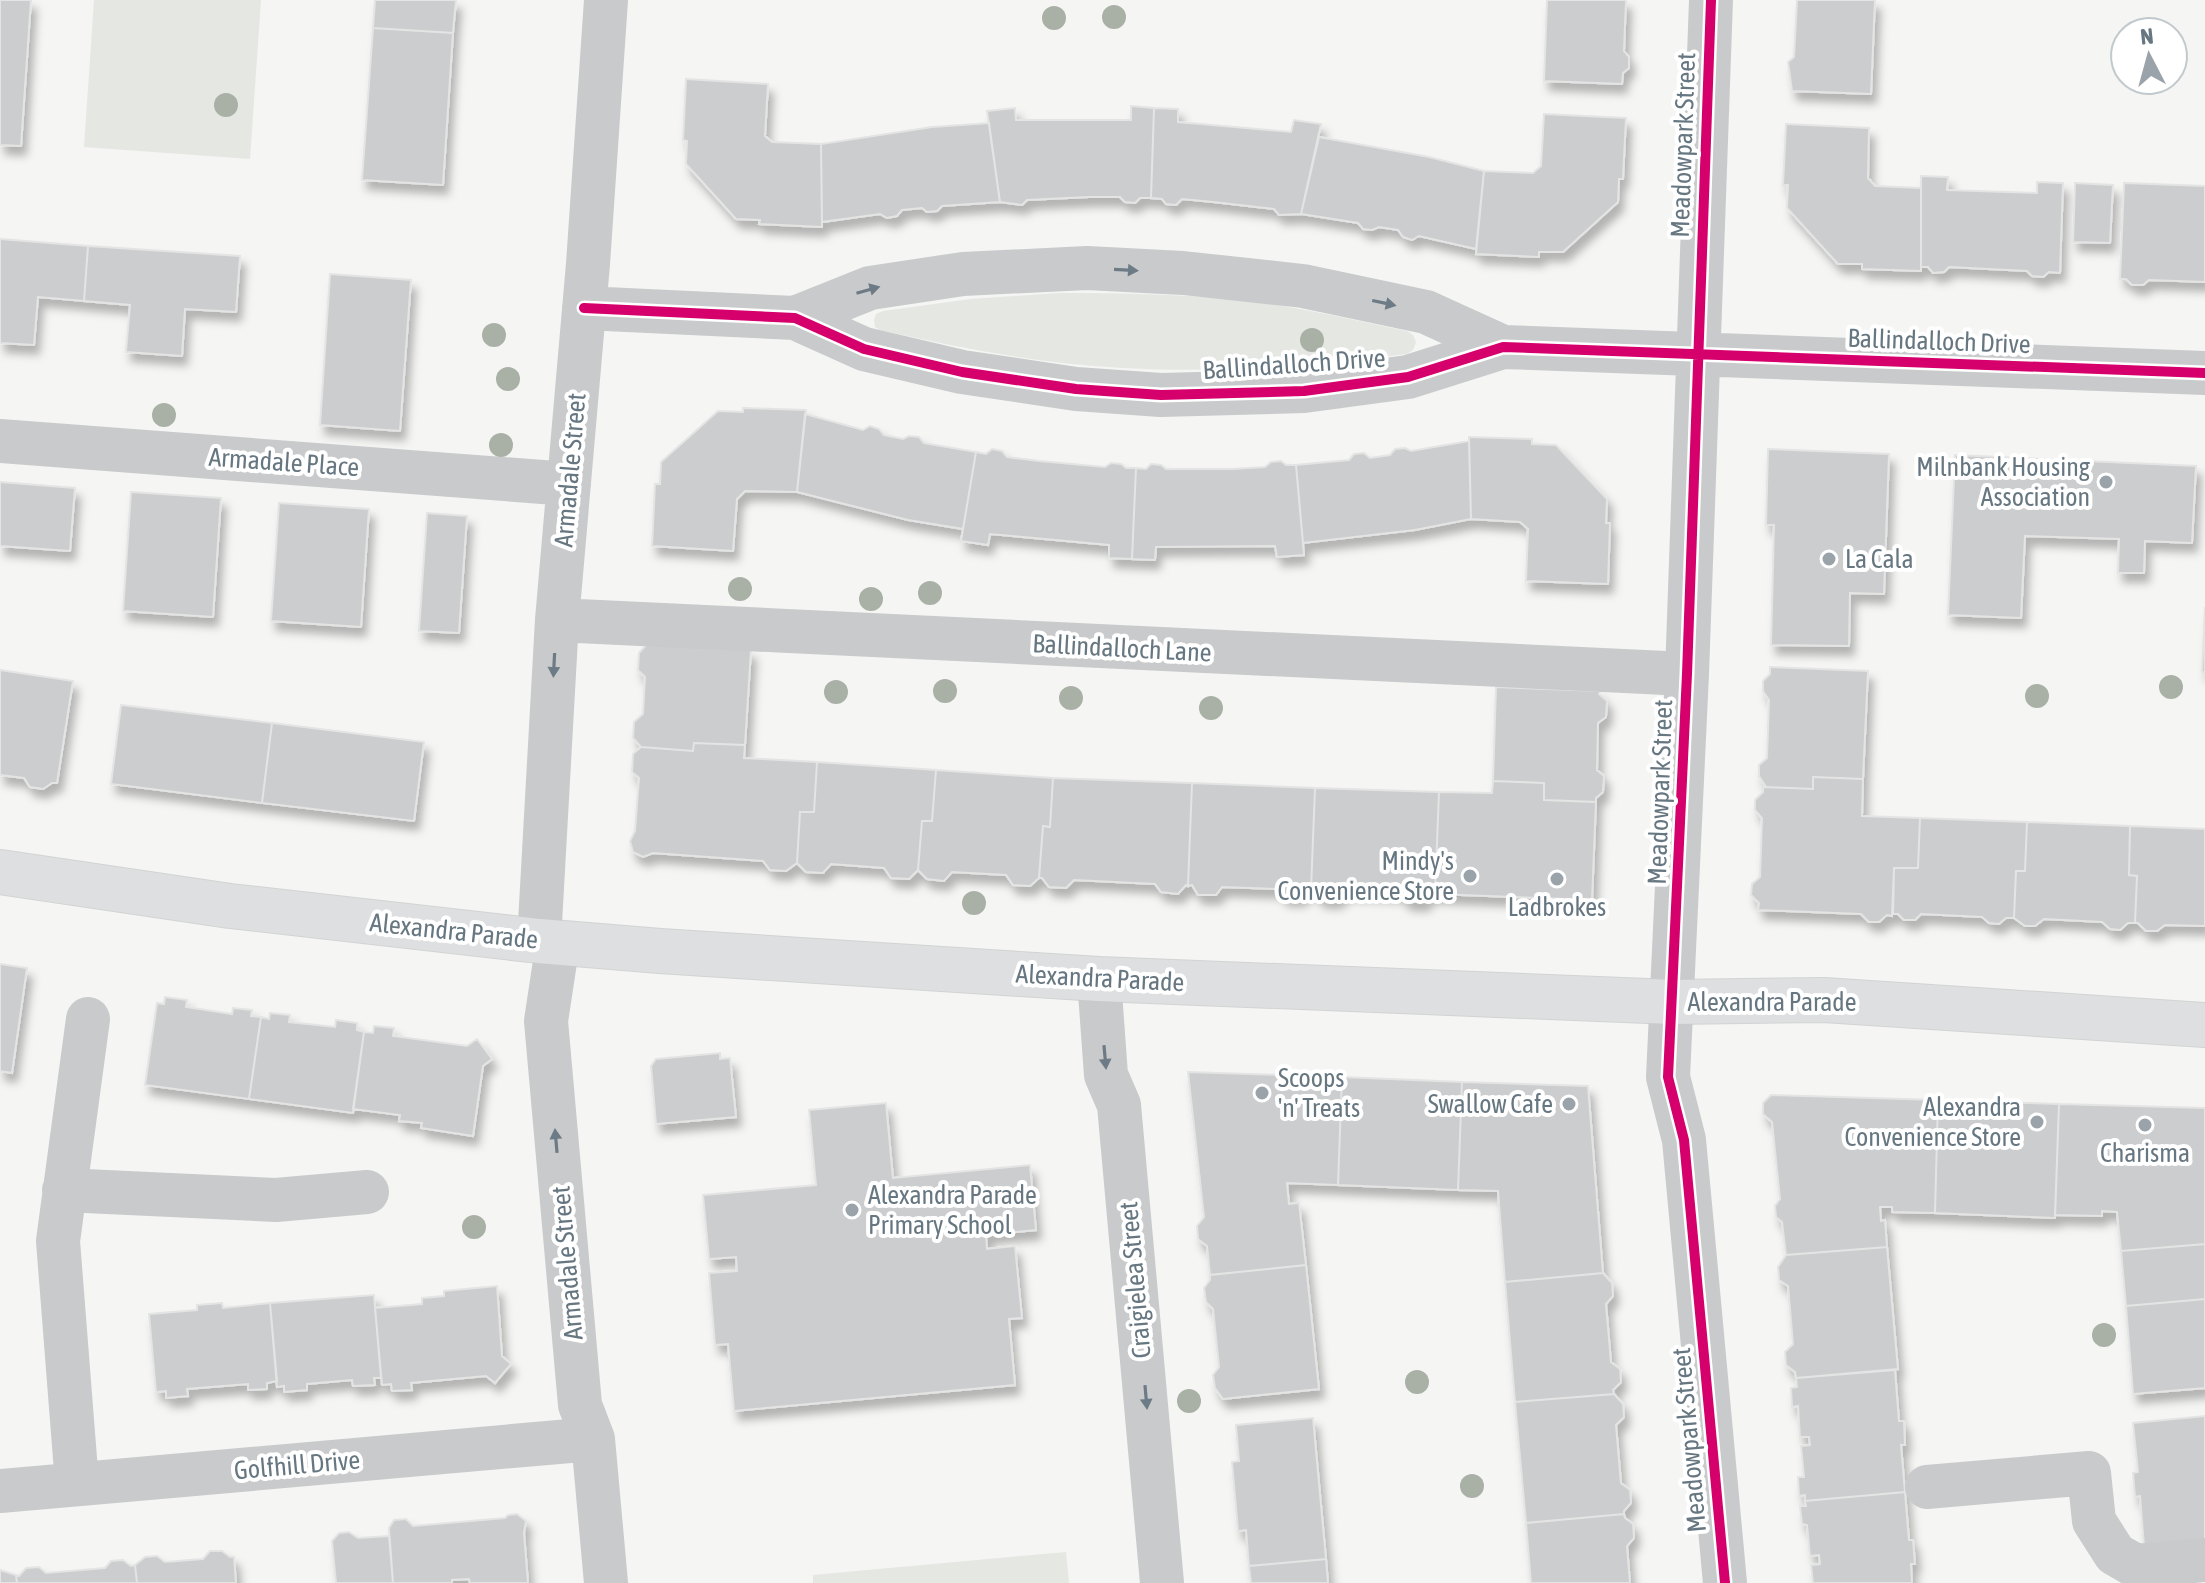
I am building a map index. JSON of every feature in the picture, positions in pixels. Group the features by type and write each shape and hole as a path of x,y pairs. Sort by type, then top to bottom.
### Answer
{"main road":[{"name":"Alexandra Parade","path":"0,872 230,906 660,951 1099,979 1673,1002 1824,1000 2205,1025"}],"street":[{"name":"Armadale Street","path":"606,0 557,620 546,1021 580,1405 593,1439 606,1583"},
{"name":"Meadowpark Street","path":"1711,0 1687,674 1668,1077 1684,1140 1725,1583"},
{"name":"Ballindalloch Drive","path":"795,318 870,288 963,274 1087,268 1183,273 1303,286 1426,312 1503,347"},
{"name":"Ballindalloch Drive","path":"584,308 795,318 864,349 962,372 1076,389 1161,395 1304,391 1408,377 1503,347 2205,373"},
{"name":"Armadale Place","path":"0,441 569,484"},
{"name":"Ballindalloch Lane","path":"557,620 1687,674"},
{"name":"Craigielea Street","path":"1099,979 1106,1075 1119,1105 1162,1583"},
{"path":"77,1484 58,1241 88,1019"},
{"path":"64,1190 276,1200 367,1192"},
{"name":"Golfhill Drive","path":"0,1491 593,1439"},
{"path":"1927,1487 2089,1473 2094,1521 2115,1554 2136,1566 2205,1560"}],"shaded area":[{"path":"94,0 261,0 250,159 84,147"},
{"path":"1059,293 1167,295 1253,302 1407,331 1416,342 1407,354 1319,364 1230,369 1142,369 1010,356 923,340 875,327 876,314 883,311 971,299"},
{"path":"1066,1552 1069,1583 813,1583 813,1575"}],"building":[{"path":"0,0 31,0 21,146 0,145"},
{"path":"375,0 456,0 453,33 373,28"},
{"path":"1547,0 1626,0 1624,51 1629,57 1629,68 1623,73 1622,84 1544,81"},
{"path":"1797,0 1875,0 1871,94 1792,91 1788,62 1794,57"},
{"path":"373,28 453,33 443,185 362,180"},
{"path":"686,79 768,84 765,136 772,142 821,144 822,227 759,224 760,220 736,219 686,164 687,141 683,140"},
{"path":"1131,106 1154,108 1151,198 1140,198 1135,203 1125,202 1120,197 1027,200 1022,205 1000,202 987,111 1015,108 1016,120 1131,120"},
{"path":"1154,108 1178,109 1178,122 1291,132 1294,120 1321,124 1301,214 1279,215 1274,209 1182,199 1176,205 1166,204 1162,199 1151,198"},
{"path":"1544,114 1626,118 1623,179 1619,179 1618,202 1563,252 1539,252 1539,257 1476,254 1484,171 1533,173 1541,166"},
{"path":"989,123 1000,202 942,206 937,211 927,212 922,208 902,210 897,216 887,218 880,214 822,222 821,144 932,127"},
{"path":"1786,124 1869,128 1868,178 1875,186 1921,188 1921,271 1862,269 1862,264 1838,264 1787,208 1788,185 1783,185"},
{"path":"1319,137 1429,157 1484,171 1476,249 1419,236 1412,240 1403,237 1398,230 1379,227 1363,229 1358,223 1301,214"},
{"path":"1921,176 1948,177 1947,190 2037,193 2037,182 2063,183 2060,273 2049,272 2043,277 2032,276 2027,271 1949,267 1944,272 1933,273 1928,267 1921,267"},
{"path":"2075,183 2113,185 2110,243 2073,242"},
{"path":"2124,183 2205,186 2205,282 2149,280 2143,285 2132,285 2126,279 2120,279"},
{"path":"0,239 88,246 84,301 38,297 34,345 0,343"},
{"path":"88,246 240,256 236,312 185,309 182,356 126,352 130,305 84,301"},
{"path":"330,274 411,280 400,431 320,425"},
{"path":"743,408 806,410 797,492 745,491 737,499 733,551 652,546 655,484 660,484 661,462 718,411 743,412"},
{"path":"805,414 863,430 870,426 884,435 903,439 919,437 924,443 976,452 963,529 908,520 797,492"},
{"path":"1469,437 1532,439 1532,444 1556,445 1607,499 1606,523 1610,523 1608,584 1526,581 1528,529 1520,522 1471,519"},
{"path":"1469,441 1471,519 1415,530 1303,543 1296,465 1349,460 1354,454 1364,453 1370,458 1390,455 1395,449 1411,451"},
{"path":"992,449 1002,451 1007,457 1105,467 1111,463 1136,468 1132,559 1109,558 1109,545 990,534 988,545 961,541 976,452 986,454"},
{"name":"La Cala","path":"1768,449 1889,454 1884,594 1850,593 1849,646 1771,645 1774,525 1766,525"},
{"path":"1955,455 2196,466 2192,543 2145,541 2144,573 2118,573 2119,539 2025,536 2021,618 1948,615"},
{"path":"1281,461 1286,465 1296,465 1304,555 1277,557 1275,546 1156,547 1155,560 1132,559 1136,468 1146,469 1151,464 1166,469 1232,469 1265,467 1271,462"},
{"path":"0,482 75,488 70,551 0,546"},
{"path":"131,492 221,498 213,617 123,611"},
{"path":"279,503 369,509 361,627 271,621"},
{"path":"427,513 467,516 459,633 419,631"},
{"path":"2205,607 2205,672 2202,672"},
{"path":"647,644 751,650 745,745 694,743 693,751 641,747 633,738 634,722 643,714 645,677 638,670 639,653"},
{"path":"1770,667 1868,671 1863,779 1813,777 1813,789 1766,787 1759,776 1759,765 1767,758 1769,700 1763,691 1763,681 1770,674"},
{"path":"0,670 73,681 57,783 43,789 30,787 24,778 0,775"},
{"path":"1496,687 1600,691 1599,694 1607,701 1606,717 1598,723 1597,770 1604,776 1603,792 1596,802 1544,800 1544,783 1493,781"},
{"path":"121,705 272,723 262,803 111,784"},
{"path":"272,723 424,742 414,821 262,803"},
{"path":"694,743 745,745 744,758 817,762 814,812 800,812 797,863 786,871 770,870 763,861 653,853 643,857 633,852 630,841 635,831 639,778 632,772 633,754 641,747 693,751"},
{"path":"817,762 936,770 932,821 922,821 918,870 909,879 891,878 884,868 831,864 823,873 806,872 797,863 800,812 814,812"},
{"path":"936,770 1053,778 1050,827 1043,826 1039,878 1030,886 1013,885 1006,875 952,872 944,881 927,879 918,870 922,821 932,821"},
{"path":"1813,777 1863,779 1862,816 1920,818 1918,868 1894,868 1892,916 1887,915 1879,922 1869,922 1861,914 1758,910 1759,903 1751,895 1752,884 1760,877 1762,818 1755,810 1755,800 1763,792 1763,787 1813,789"},
{"path":"1053,778 1192,783 1188,886 1178,894 1161,892 1155,884 1074,880 1066,888 1049,887 1039,878 1043,826 1050,827"},
{"path":"1493,781 1544,783 1544,800 1596,802 1592,900 1435,894 1439,792 1492,793"},
{"path":"1192,783 1315,788 1311,890 1308,889 1300,897 1284,897 1277,889 1222,887 1216,895 1198,895 1192,885 1188,886"},
{"path":"1315,788 1439,792 1435,894 1430,894 1423,902 1406,901 1400,893 1345,891 1337,899 1322,899 1311,890"},
{"path":"1920,818 2027,822 2025,871 2016,871 2014,918 2006,918 1999,924 1989,923 1982,917 1921,914 1915,920 1904,920 1893,914 1894,868 1918,868"},
{"path":"2027,822 2130,826 2129,875 2137,876 2135,923 2128,923 2120,930 2110,929 2102,922 2044,919 2035,926 2025,926 2014,918 2016,871 2025,871"},
{"path":"2130,826 2205,829 2205,926 2165,925 2157,931 2146,931 2135,923 2137,876 2129,875"},
{"path":"0,964 27,968 12,1073 0,1071"},
{"path":"165,997 187,1000 186,1007 232,1014 233,1008 252,1010 251,1016 261,1017 249,1099 145,1085 157,1003 164,1004"},
{"path":"270,1013 290,1015 289,1022 335,1027 336,1020 357,1023 357,1030 364,1032 353,1113 249,1099 261,1017 269,1019"},
{"path":"374,1026 394,1028 393,1036 467,1046 477,1039 492,1059 483,1066 473,1136 421,1128 422,1123 399,1121 400,1115 353,1109 364,1032 373,1033"},
{"path":"720,1053 720,1059 730,1058 736,1117 656,1124 651,1066 656,1059"},
{"path":"1188,1072 1342,1077 1338,1185 1287,1183 1289,1204 1299,1203 1306,1265 1210,1275 1207,1246 1198,1239 1197,1226 1204,1217"},
{"path":"1342,1077 1462,1082 1458,1190 1338,1185"},
{"path":"1462,1082 1588,1086 1603,1273 1505,1282 1498,1191 1458,1190"},
{"path":"1771,1095 1938,1100 1935,1213 1892,1212 1892,1207 1880,1207 1881,1221 1885,1220 1887,1247 1786,1255 1782,1222 1776,1217 1775,1206 1780,1199 1772,1122 1763,1114 1763,1103"},
{"path":"1938,1100 2059,1104 2055,1218 1935,1213"},
{"path":"886,1103 893,1178 1030,1165 1036,1230 986,1235 987,1249 1015,1246 1022,1318 1009,1319 1015,1385 734,1411 728,1344 715,1345 709,1273 737,1271 736,1257 709,1259 703,1195 816,1185 809,1110"},
{"path":"2059,1104 2205,1108 2205,1244 2121,1251 2117,1212 2102,1211 2102,1216 2055,1215"},
{"path":"2205,1244 2205,1299 2126,1306 2121,1251"},
{"path":"1887,1247 1898,1369 1796,1378 1795,1372 1786,1365 1785,1352 1793,1344 1788,1286 1779,1280 1778,1267 1786,1255"},
{"path":"1306,1265 1319,1389 1223,1399 1215,1388 1213,1375 1219,1367 1213,1309 1206,1302 1204,1288 1210,1275"},
{"path":"1603,1273 1612,1283 1613,1296 1606,1304 1611,1362 1620,1369 1621,1382 1613,1390 1614,1394 1515,1402 1505,1282"},
{"path":"497,1286 502,1356 511,1364 495,1383 486,1376 411,1383 412,1390 392,1391 391,1384 382,1385 375,1308 422,1304 422,1298 444,1296 444,1291"},
{"path":"374,1295 381,1378 374,1378 375,1385 353,1386 352,1380 307,1384 307,1390 284,1392 284,1386 277,1387 270,1303"},
{"path":"2205,1299 2205,1388 2133,1394 2126,1306"},
{"path":"222,1303 223,1308 270,1303 277,1381 267,1383 267,1389 248,1390 248,1384 187,1389 188,1396 166,1398 166,1391 156,1392 149,1314 197,1310 197,1305"},
{"path":"1895,1370 1899,1421 1904,1421 1905,1445 1901,1445 1905,1492 1805,1501 1805,1495 1799,1496 1798,1477 1804,1477 1801,1446 1810,1445 1809,1437 1800,1437 1798,1406 1792,1407 1791,1388 1797,1387 1796,1378"},
{"path":"1614,1394 1623,1404 1624,1417 1616,1425 1621,1483 1630,1490 1631,1503 1624,1514 1526,1523 1515,1402"},
{"path":"2205,1416 2205,1540 2144,1546 2140,1496 2135,1497 2133,1473 2138,1472 2133,1423"},
{"path":"1313,1418 1326,1559 1249,1566 1246,1530 1238,1531 1232,1462 1239,1461 1236,1425"},
{"path":"1905,1492 1909,1540 1913,1540 1915,1564 1911,1564 1912,1583 1813,1583 1811,1565 1820,1564 1819,1555 1810,1556 1807,1525 1802,1524 1800,1506 1806,1506 1805,1501"},
{"path":"517,1514 526,1521 528,1583 470,1583 469,1579 452,1580 452,1583 393,1583 389,1528 394,1520 406,1519 413,1526 505,1518"},
{"path":"1624,1514 1633,1524 1634,1538 1627,1546 1630,1583 1531,1583 1526,1523"},
{"path":"349,1532 358,1538 389,1536 393,1583 336,1583 332,1541 339,1533"},
{"path":"210,1551 222,1551 234,1557 236,1583 137,1583 135,1565 145,1557 157,1556 165,1562 203,1559"},
{"path":"1326,1559 1328,1583 1251,1583 1249,1566"},
{"path":"123,1560 131,1566 135,1565 137,1583 17,1583 16,1575 19,1576 26,1568 39,1567 46,1573 105,1568 111,1561"},
{"path":"0,1570 16,1575 17,1583 0,1583"}],"cycle path":[{"path":"1711,0 1687,674 1668,1077 1684,1140 1725,1583"},
{"path":"584,308 795,318 864,349 962,372 1076,389 1161,395 1304,391 1408,377 1503,347 2205,373"}],"place":[{"name":"Milnbank Housing Association","path":"2106,482"},
{"name":"La Cala","path":"1829,559"},
{"name":"Mindy's Convenience Store","path":"1470,876"},
{"name":"Ladbrokes","path":"1557,879"},
{"name":"Scoops 'n' Treats","path":"1262,1093"},
{"name":"Swallow Cafe","path":"1569,1104"},
{"name":"Alexandra Convenience Store","path":"2037,1122"},
{"name":"Charisma","path":"2145,1125"},
{"name":"Alexandra Parade Primary School","path":"852,1210"}]}
